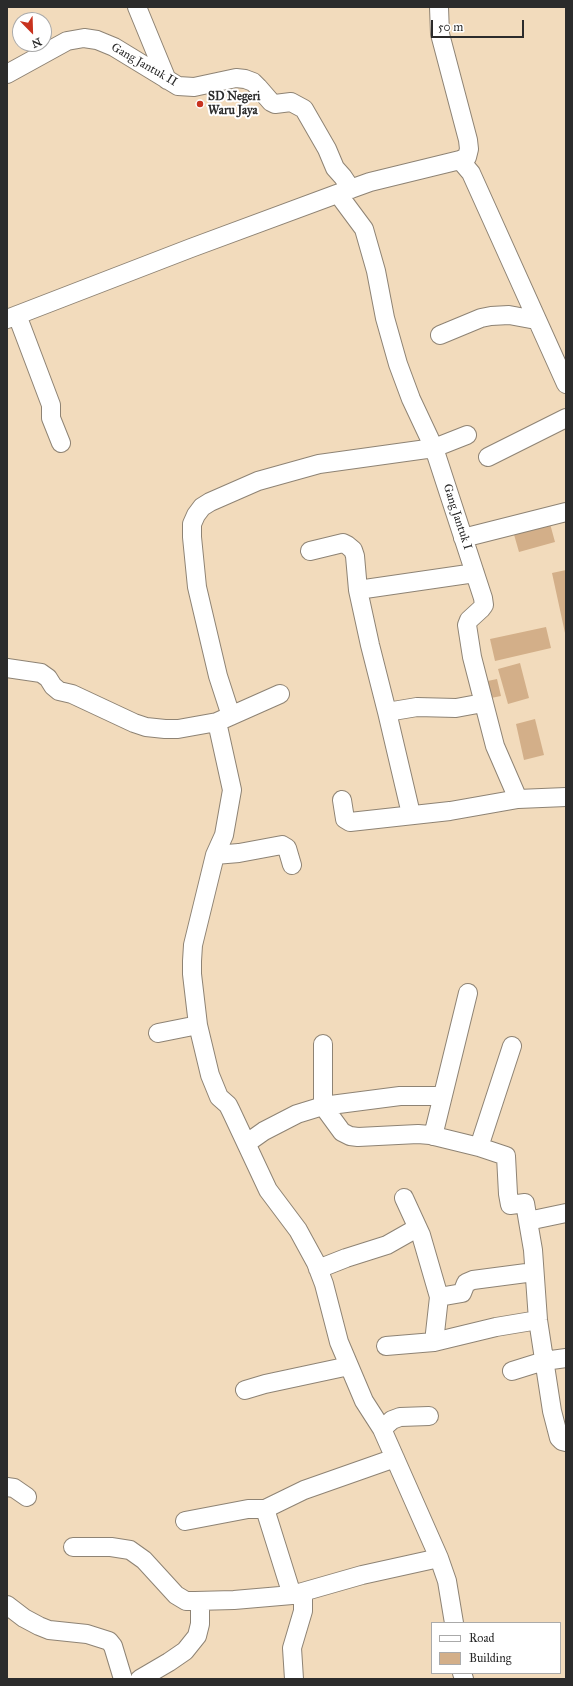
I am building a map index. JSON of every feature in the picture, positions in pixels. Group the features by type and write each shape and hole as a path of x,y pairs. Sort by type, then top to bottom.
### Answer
{"street":[{"path":"138,7 167,80"},
{"path":"61,442 51,418 51,405 12,317 344,191 370,182 467,157 469,147 441,40 439,7"},
{"name":"Gang Jantuk II","path":"7,74 66,40 84,38 97,40 114,47 178,86 186,87 236,78 245,79 253,82 271,102 275,104 291,102 301,106 327,149 335,168 343,177 344,191"},
{"path":"460,160 471,173 536,320 564,374"},
{"name":"Gang Jantuk I","path":"344,191 364,229 376,271 385,318 398,364 434,448 483,598 484,605 482,609 469,620 468,625 472,657 495,746 518,799"},
{"path":"440,334 481,318 492,316 508,315 536,320"},
{"path":"488,457 566,418"},
{"path":"454,1622 447,1581 440,1558 382,1429 364,1401 339,1342 324,1284 318,1269 298,1230 268,1190 228,1105 219,1097 216,1091 198,1025 192,974 193,946 215,855 224,835 232,790 218,676 197,587 192,524 202,507 258,481 319,464 434,448 467,435"},
{"path":"463,538 566,512"},
{"path":"310,551 338,543 348,545 353,550 355,556 358,590 370,645 411,814"},
{"path":"358,590 475,573"},
{"path":"7,668 41,673 48,678 56,689 72,694 134,723 146,727 178,729 224,719 280,694"},
{"path":"387,712 417,707 456,708 483,703"},
{"path":"342,800 344,818 348,822 450,811 518,799 566,797"},
{"path":"215,855 239,853 282,845 287,848 292,865"},
{"path":"433,1136 468,994"},
{"path":"158,1033 198,1025"},
{"path":"323,1044 324,1106 342,1132 350,1136 358,1137 418,1134 433,1136 479,1147 506,1156 510,1204 525,1203 533,1250 538,1320 552,1411 559,1438 566,1442"},
{"path":"479,1147 512,1046"},
{"path":"247,1143 264,1131 297,1114 324,1106 400,1096 442,1096"},
{"path":"404,1198 418,1228 439,1298 434,1342"},
{"path":"528,1221 566,1213"},
{"path":"318,1269 387,1245 418,1228"},
{"path":"439,1298 462,1293 466,1283 473,1280 534,1272"},
{"path":"386,1346 434,1342 496,1327 538,1320"},
{"path":"512,1371 544,1361 566,1358"},
{"path":"246,1390 265,1384 350,1366"},
{"path":"382,1429 392,1420 400,1417 429,1416"},
{"path":"185,1521 248,1509 266,1509 304,1490 395,1458"},
{"path":"7,1487 14,1488 26,1497"},
{"path":"266,1509 303,1611 292,1648 294,1679"},
{"path":"73,1547 111,1547 130,1550 144,1560 182,1599 200,1601 297,1593 362,1575 440,1558"},
{"path":"140,1679 185,1651 197,1636 200,1624 200,1601"},
{"path":"7,1605 24,1618 49,1630 87,1634 109,1641 113,1646 123,1679"}],"building":[{"path":"549,520 555,542 519,552 513,531"},
{"path":"566,570 566,633 565,633 552,573"},
{"path":"546,627 551,648 495,661 490,639"},
{"path":"520,663 529,698 508,704 498,669"},
{"path":"497,679 501,696 486,699 483,682"},
{"path":"535,719 544,755 524,760 516,724"}],"place":[{"name":"SD Negeri Waru Jaya","path":"200,104"}]}
